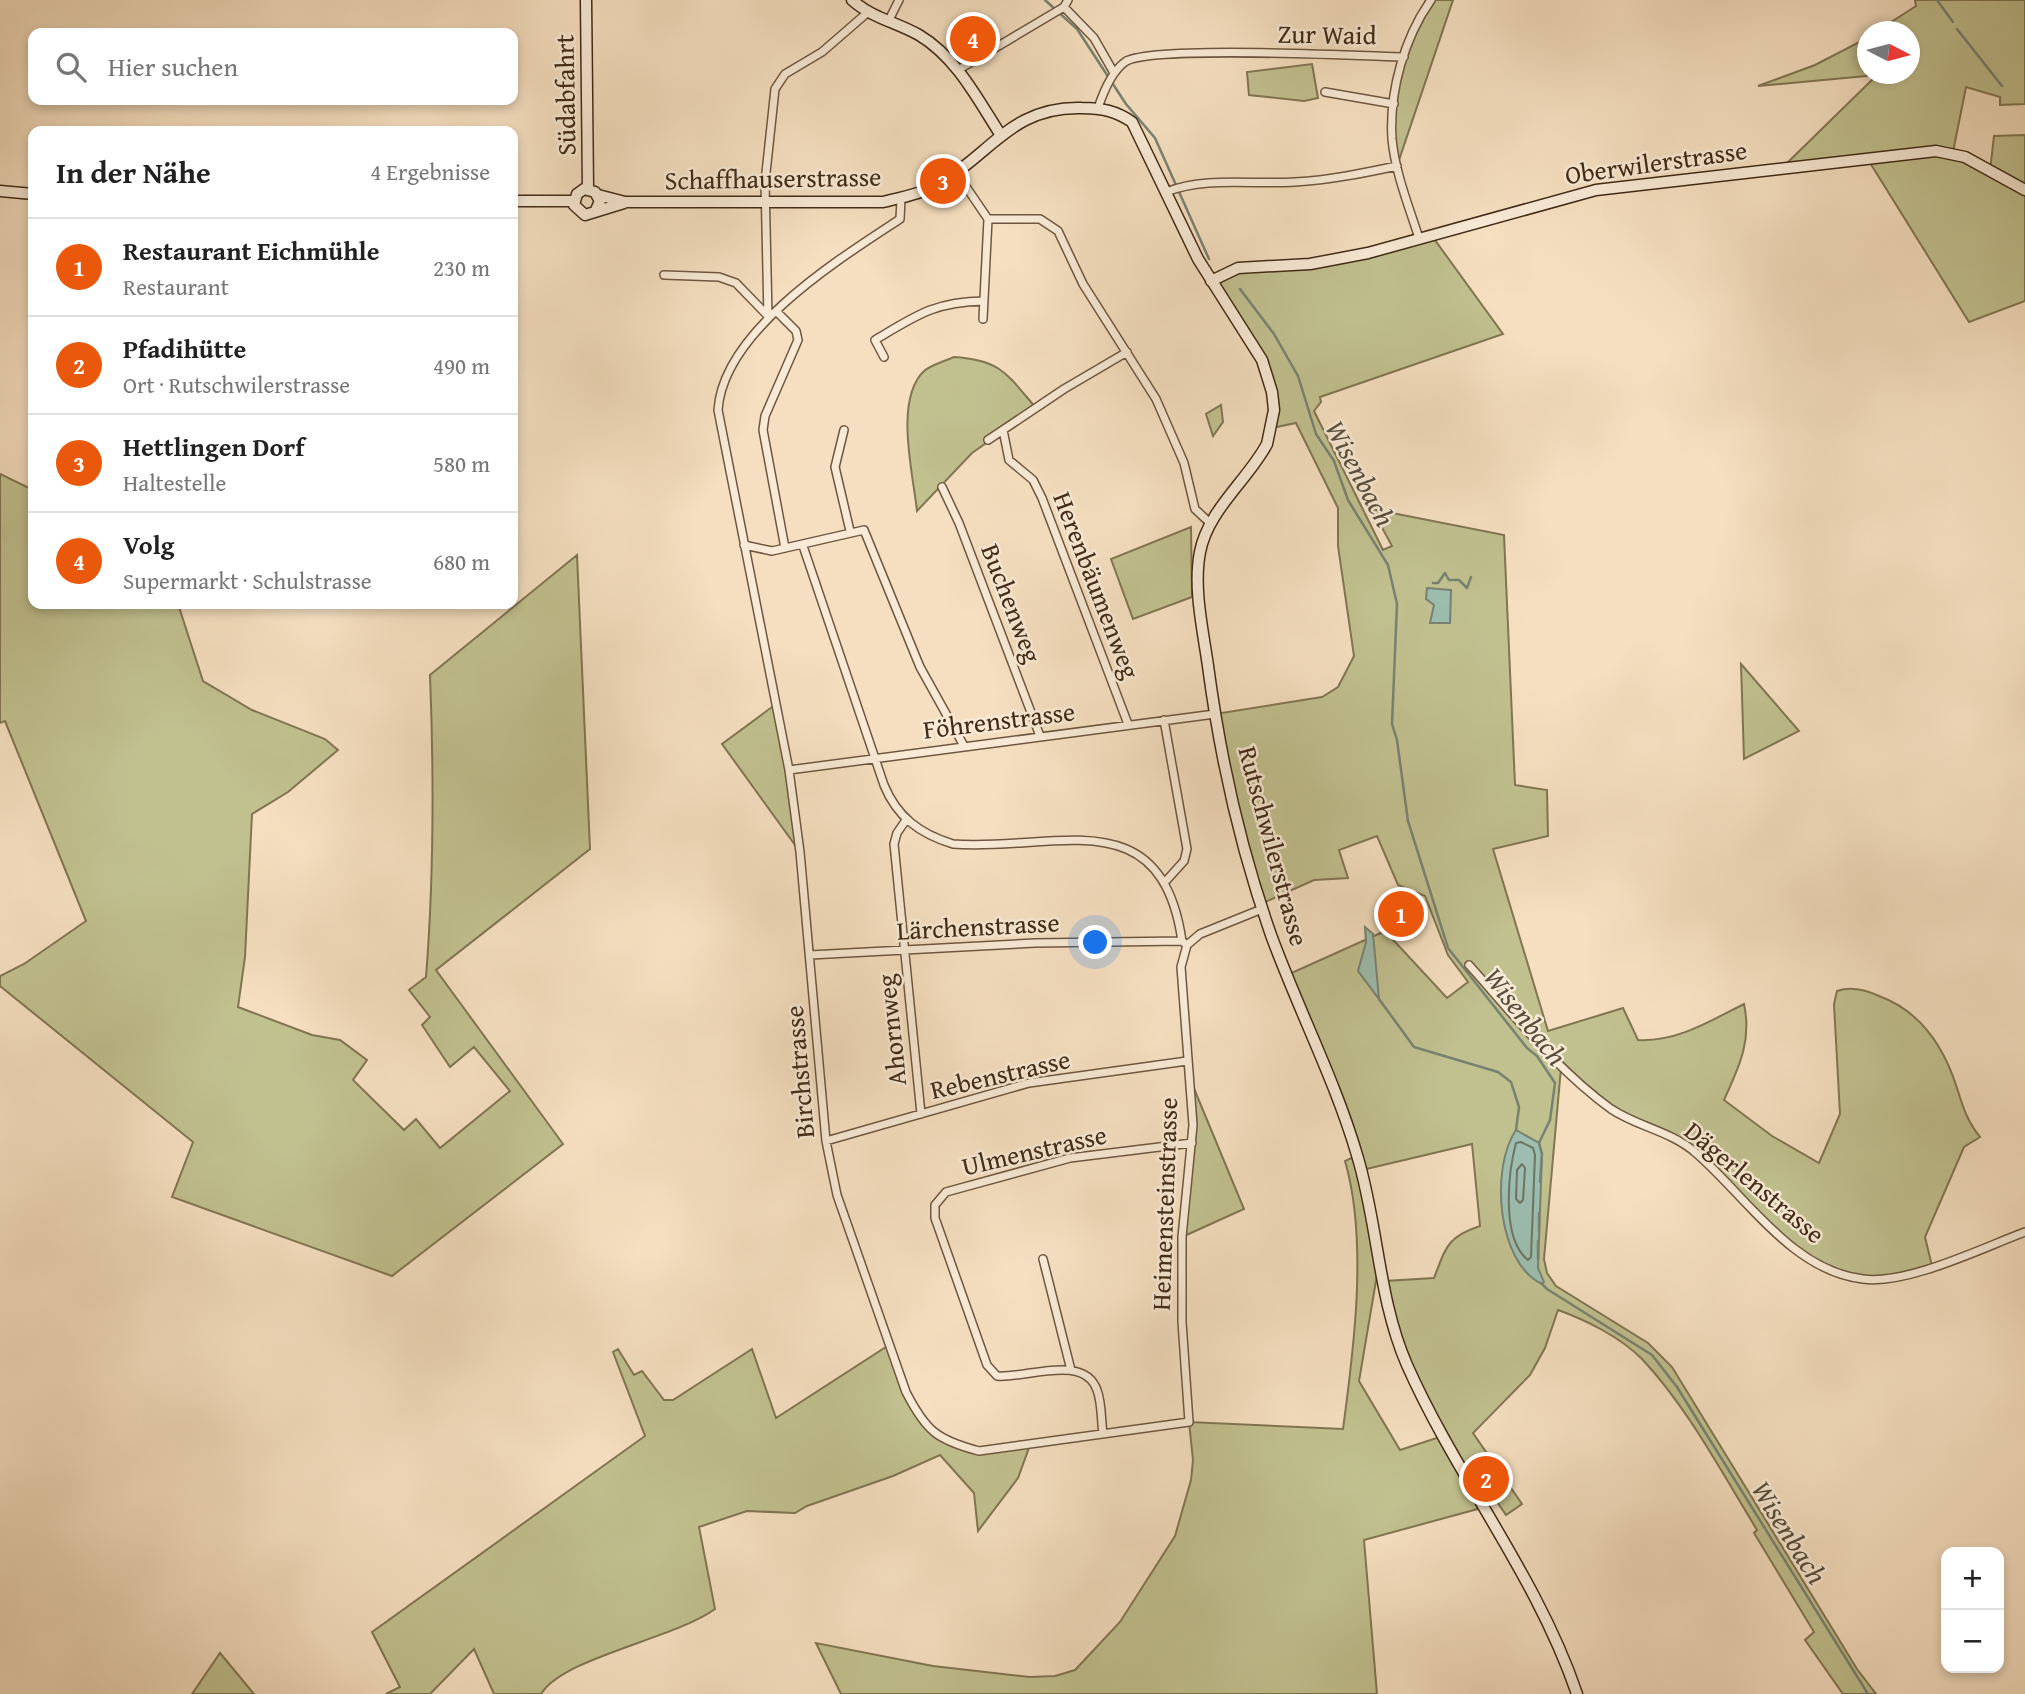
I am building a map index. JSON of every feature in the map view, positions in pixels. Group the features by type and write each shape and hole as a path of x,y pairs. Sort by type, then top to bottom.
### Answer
{"street":[{"name":"Südabfahrt","path":"586,0 593,192"},
{"path":"852,0 867,13 917,34 939,48 958,70 1000,134"},
{"path":"888,22 899,0"},
{"path":"1419,239 1397,166 1392,139 1395,104 1409,35 1431,0"},
{"path":"958,70 1064,5 1094,38 1112,77 1098,108"},
{"path":"768,317 765,182 775,89 785,74 822,52 867,13"},
{"name":"Zur Waid","path":"1112,77 1124,62 1147,55 1249,53 1404,57"},
{"path":"1325,92 1395,104"},
{"name":"Schaffhauserstrasse","path":"596,211 625,202 859,204 901,198 921,193 956,172 1000,134 1046,110 1098,108 1118,112 1132,122 1169,191 1211,281"},
{"name":"Oberwilerstrasse","path":"1211,281 1238,268 1327,262 1549,202 1633,184 1936,151 1965,158 2025,190"},
{"path":"1169,191 1183,185 1295,183 1397,166"},
{"path":"956,172 988,219 983,319"},
{"path":"0,191 28,194"},
{"path":"593,192 599,205 596,211 589,215 582,214 574,201 577,194 593,192"},
{"name":"Schaffhauserstrasse","path":"593,192 625,202"},
{"path":"768,317 822,270 900,219 901,198"},
{"path":"518,201 574,201"},
{"path":"988,219 1040,219 1053,225 1083,284 1127,352 1171,429 1184,463 1195,509 1211,524"},
{"path":"664,275 719,277 736,283 768,317"},
{"name":"Rutschwilerstrasse","path":"1211,281 1262,360 1272,392 1274,410 1272,428 1260,457 1211,524 1200,553 1198,572 1215,714 1262,909 1354,1145 1394,1324 1406,1362 1430,1413 1543,1612 1577,1694"},
{"path":"884,357 875,340 923,311 951,302 985,301"},
{"path":"776,312 796,331 798,340 765,416 763,430 785,548"},
{"name":"Birchstrasse","path":"768,317 725,379 719,394 720,433 789,770 810,955 826,1141 847,1226 906,1392 920,1419 947,1442 979,1451 1189,1422"},
{"path":"989,440 1127,352"},
{"path":"844,430 835,467 850,531"},
{"name":"Herenbäumenweg","path":"1003,430 1009,460 1015,468 1033,480 1042,498 1128,724"},
{"name":"Buchenweg","path":"942,486 959,523 1040,736"},
{"path":"744,545 772,551 803,546 850,531 864,530 920,667 964,746"},
{"path":"803,546 874,757 889,796 906,820 937,839 953,844 1090,839 1120,845 1149,864 1165,882 1177,912 1184,943 1262,909"},
{"name":"Föhrenstrasse","path":"789,770 1215,714"},
{"path":"1164,720 1187,849 1184,861 1165,882"},
{"name":"Ahornweg","path":"906,820 897,833 894,844 920,1114"},
{"name":"Lärchenstrasse","path":"810,955 1035,943 1184,943"},
{"name":"Heimensteinstrasse","path":"1184,943 1181,967 1192,1143 1182,1237 1182,1322 1189,1422"},
{"name":"Dägerlenstrasse","path":"1469,965 1562,1066 1610,1108 1633,1122 1672,1136 1693,1150 1785,1240 1834,1271 1851,1278 1887,1280 2025,1232"},
{"name":"Rebenstrasse","path":"826,1141 1029,1083 1187,1061"},
{"name":"Ulmenstrasse","path":"1071,1370 1010,1377 997,1376 987,1365 935,1218 935,1205 946,1192 1070,1158 1192,1143"},
{"path":"1043,1259 1071,1370 1086,1374 1097,1390 1103,1434"}],"shaded area":[{"path":"1431,0 1453,0 1397,166 1394,121 1400,80"},
{"path":"1915,0 2025,0 2025,104 2000,105 2000,97 1966,87 1953,152 1990,171 1994,136 2025,135 2025,301 1969,322 1867,158 1783,167 1868,84 1920,84 1920,21 1893,21 1916,6"},
{"path":"1857,43 1857,77 1758,86 1815,65"},
{"path":"1312,64 1318,98 1304,101 1249,95 1247,72"},
{"path":"1432,236 1503,334 1320,397 1321,402 1314,411 1383,550 1392,546 1372,509 1504,535 1515,785 1547,790 1548,836 1493,849 1548,1031 1623,1008 1638,1040 1652,1040 1693,1029 1744,1004 1746,1030 1743,1053 1724,1100 1772,1136 1819,1163 1840,1114 1834,1004 1837,991 1864,990 1907,1011 1928,1032 1945,1058 1966,1114 1980,1137 1964,1147 1925,1237 1932,1266 1887,1280 1834,1271 1785,1240 1693,1150 1633,1122 1561,1068 1544,1259 1547,1273 1556,1286 1648,1343 1672,1367 1857,1669 1876,1694 1843,1694 1805,1640 1814,1632 1754,1533 1757,1530 1717,1464 1659,1378 1624,1343 1591,1324 1558,1310 1545,1348 1530,1375 1473,1433 1522,1504 1506,1515 1491,1493 1476,1480 1472,1482 1485,1507 1364,1540 1377,1694 841,1694 816,1643 933,1666 1030,1677 1055,1676 1075,1670 1120,1622 1175,1536 1191,1480 1193,1460 1189,1422 1343,1429 1357,1294 1356,1225 1345,1161 1358,1155 1287,975 1385,931 1447,998 1468,982 1448,955 1425,896 1398,885 1377,836 1339,850 1348,878 1314,880 1261,904 1215,714 1322,697 1338,687 1354,656 1338,546 1338,508 1296,423 1272,428 1268,375 1211,281 1223,274 1291,266","holes":["1472,1144 1480,1226 1454,1239 1434,1278 1385,1281 1406,1362 1443,1436 1400,1450 1359,1381 1377,1275 1362,1170"]},
{"path":"954,357 993,365 1018,386 1036,408 972,453 917,511 908,438 910,400 915,384 924,371"},
{"path":"1221,405 1223,422 1213,436 1206,414"},
{"path":"0,474 28,488 28,609 180,609 203,681 252,710 325,739 338,750 288,792 252,814 245,957 238,1007 312,1035 340,1040 367,1060 353,1080 404,1130 416,1119 440,1148 510,1091 474,1047 450,1067 422,1025 430,1017 409,990 426,977 429,939 433,826 430,675 511,609 518,609 518,603 577,555 590,849 436,970 563,1144 392,1276 172,1197 193,1142 0,986 0,976 24,964 86,921 5,721 0,723"},
{"path":"1191,527 1192,597 1133,619 1111,559"},
{"path":"1741,664 1799,731 1744,759"},
{"path":"776,704 800,852 722,744"},
{"path":"1188,1074 1244,1209 1182,1237 1192,1143"},
{"path":"889,1345 920,1414 931,1429 945,1441 962,1448 982,1451 1030,1445 1018,1478 978,1531 974,1493 940,1455 795,1513 747,1511 699,1527 715,1609 674,1630 572,1669 553,1681 541,1694 494,1694 474,1649 430,1694 386,1694 400,1687 372,1632 645,1436 613,1352 618,1349 634,1375 642,1371 664,1400 673,1400 752,1349 776,1418"},
{"path":"220,1653 254,1694 192,1694"}],"water":[{"path":"1427,588 1451,590 1450,623 1430,623 1434,605 1426,599"},
{"path":"1365,927 1373,934 1379,999 1358,971 1366,942"},
{"path":"1516,1130 1539,1143 1542,1154 1538,1268 1544,1282 1542,1284 1527,1273 1515,1256 1502,1213 1503,1167"}],"waterway":[{"name":"Wisenbach","path":"1045,0 1077,29 1126,104 1155,138 1209,259"},
{"path":"1937,0 1953,22"},
{"path":"1957,29 2002,86"},
{"name":"Wisenbach","path":"1240,289 1274,334 1298,376 1316,434 1334,461 1348,500 1388,565 1397,604 1392,724 1397,740 1408,821 1448,948 1527,1048 1537,1056 1555,1083 1550,1120 1539,1143 1542,1154 1540,1182"},
{"path":"1433,583 1438,583 1445,573 1449,580 1459,580 1467,588 1471,577"},
{"path":"1379,999 1414,1047 1498,1072 1511,1082 1519,1107 1516,1130"},
{"name":"Wisenbach","path":"1539,1213 1539,1231"},
{"name":"Wisenbach","path":"1538,1241 1538,1259"},
{"name":"Wisenbach","path":"1541,1283 1652,1355 1677,1387 1868,1694"}],"place":[{"name":"Volg","path":"973,39"},
{"name":"Hettlingen Dorf","path":"943,181"},
{"name":"Restaurant Eichmühle","path":"1401,914"},
{"name":"Pfadihütte","path":"1486,1479"}]}
